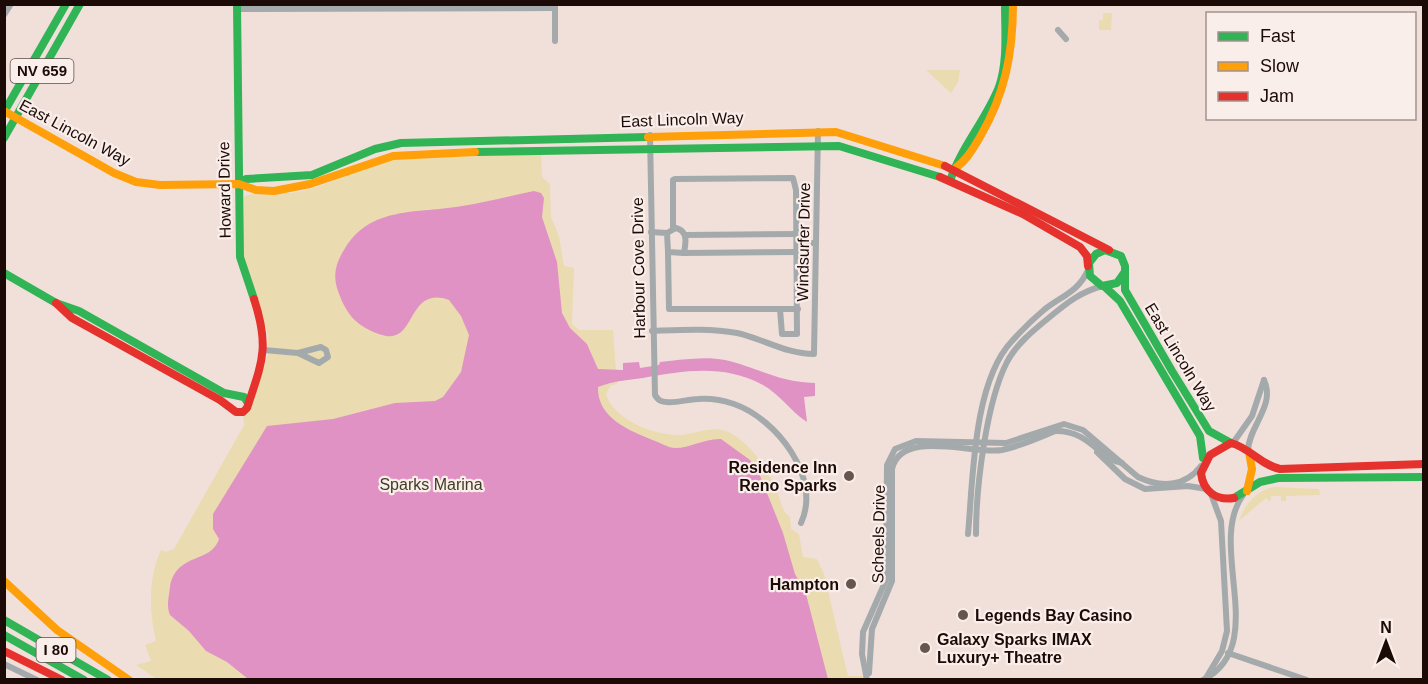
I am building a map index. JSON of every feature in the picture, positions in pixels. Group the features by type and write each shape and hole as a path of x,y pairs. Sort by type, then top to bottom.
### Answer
{"main road":[{"name":"NV 659","path":"5,111 66,4"},
{"name":"NV 659","path":"4,138 80,4"},
{"path":"950,181 957,160 983,119 999,86 1004,62 1005,4"},
{"path":"954,169 963,163 977,141 997,107 1007,83 1011,60 1012,4"},
{"name":"Howard Drive","path":"237,7 240,257 262,324 264,350 248,403"},
{"name":"East Lincoln Way","path":"5,111 114,173 136,182 239,184 251,189 305,186 379,159 416,153 818,144 839,146 878,155 950,181 1059,233 1080,246 1087,256 1088,268"},
{"name":"East Lincoln Way","path":"239,184 246,179 312,175 375,149 401,143 818,131 865,139 954,169 1109,249"},
{"path":"1109,249 1123,259 1124,273 1117,283 1103,286 1092,279 1088,268 1095,253 1109,249"},
{"path":"4,273 56,303 79,311 224,393 244,397 248,403 243,412 236,412 72,318 56,303"},
{"name":"East Lincoln Way","path":"1124,273 1125,290 1204,425 1214,435 1232,443"},
{"name":"East Lincoln Way","path":"1103,286 1120,301 1200,436 1202,463"},
{"name":"Howard Drive","path":"238,396 259,371"},
{"path":"232,408 232,399 238,396"},
{"path":"1424,464 1280,469 1266,465 1249,451 1232,443 1216,447 1202,463 1200,474 1209,491 1226,499 1246,492 1259,482 1278,478 1424,477"},
{"path":"1246,492 1252,469 1249,451"},
{"path":"4,581 57,630 129,680"},
{"name":"I 80","path":"4,620 108,680"},
{"name":"I 80","path":"4,635 84,680"},
{"path":"4,651 62,680"}],"street":[{"path":"4,15 11,4"},
{"path":"237,7 555,6 555,41"},
{"path":"1058,30 1066,39"},
{"name":"Windsurfer Drive","path":"652,331 724,331 753,338 787,351 814,354 818,131"},
{"name":"Harbour Cove Drive","path":"650,135 654,393 658,400 718,400 746,409 765,421 789,449 801,477 808,504 801,523"},
{"path":"780,309 782,334 798,332 798,309 796,181 789,177 673,180 668,252 669,309 780,309 798,309"},
{"path":"651,232 680,229 686,235 797,234"},
{"path":"684,253 686,235"},
{"path":"797,243 816,243"},
{"path":"668,252 797,252"},
{"path":"968,534 976,445 988,387 998,361 1009,344 1047,308 1080,286 1088,268"},
{"path":"976,534 972,495 985,447 998,383 1013,353 1038,326 1072,299 1084,291 1103,286"},
{"path":"112,341 117,333"},
{"path":"264,350 298,353"},
{"path":"178,378 183,370"},
{"path":"1232,443 1252,416 1264,380 1267,386 1266,402 1262,416 1252,430 1249,451"},
{"path":"867,680 862,654 863,632 885,586 889,533 889,497 886,493 887,465 895,449 915,441 985,447 1006,443 1055,425 1073,429 1100,442 1138,477 1157,484 1191,478 1202,463"},
{"path":"1073,429 1132,484 1156,490 1188,486 1209,491 1221,521 1227,631 1222,651 1205,679"},
{"path":"1086,441 1096,446 1113,461 1123,463"},
{"name":"Scheels Drive","path":"867,680 872,629 892,582 889,533 892,469 897,456 906,449 918,447 976,445"},
{"path":"1205,679 1218,671 1230,653 1235,624 1232,521 1236,508 1246,492"},
{"path":"1222,651 1308,680"},
{"path":"4,663 37,680"}],"green space":[{"path":"1103,13 1112,13 1111,30 1099,30 1099,20 1103,20"},
{"path":"926,70 960,70 958,82 951,93"},
{"name":"Sparks Marina","path":"448,154 541,154 542,177 550,184 551,217 559,236 564,266 574,268 572,324 579,330 613,330 617,384 610,386 606,394 610,403 626,418 659,433 681,435 721,430 735,435 750,449 774,485 783,509 790,517 791,529 799,534 803,557 817,559 824,574 848,676 864,676 864,679 158,680 136,665 151,661 145,645 156,641 151,595 154,572 161,550 166,552 174,549 244,425 243,416 268,355 268,335 244,257 244,197 253,194 292,193 310,189 381,163 411,157"},
{"path":"1276,487 1319,489 1320,495 1286,496 1286,501 1281,501 1281,496 1271,496 1270,502 1266,498 1239,521 1244,509 1253,498 1263,490"}],"shaded area":[{"name":"Sparks Marina","path":"534,191 541,193 544,198 542,217 557,262 562,313 570,328 587,344 598,369 623,370 623,363 639,362 640,368 659,365 660,362 709,358 737,363 790,380 815,383 815,396 804,397 807,422 761,384 717,371 688,372 620,381 598,387 600,400 605,410 613,419 634,432 675,448 721,439 750,460 759,473 783,533 795,574 806,594 828,679 248,679 227,662 206,651 189,631 170,615 168,601 174,576 186,563 215,547 219,539 213,529 213,514 267,426 333,419 395,403 435,401 443,397 461,372 469,335 461,316 449,300 435,298 425,301 418,307 401,332 393,336 382,335 365,328 348,312 337,288 335,273 341,255 355,236 367,225 396,214 462,206"}],"traffic: fast":[{"path":"4,112 66,4"},
{"path":"4,138 80,4"},
{"path":"237,4 240,257 254,299"},
{"path":"950,181 960,157 999,87 1005,56 1005,4"},
{"path":"239,184 246,179 312,175 375,149 401,143 648,137"},
{"path":"475,152 839,146 940,177"},
{"path":"1124,273 1117,283 1102,286 1090,276 1089,263 1096,254 1105,250 1121,256 1125,266 1125,290 1172,371 1209,431 1231,443"},
{"path":"4,273 56,303 79,311 224,393 244,397 248,403"},
{"path":"1105,287 1120,301 1200,436 1203,458"},
{"path":"1234,498 1260,482 1278,478 1424,477"},
{"path":"4,620 108,680"},
{"path":"4,635 84,680"}],"traffic: slow":[{"path":"954,169 966,159 996,105 1009,57 1013,4"},
{"path":"4,111 114,173 136,182 160,185 239,184 256,190 274,191 310,184 393,156 475,152"},
{"path":"648,137 836,132 945,166"},
{"path":"1247,491 1252,469 1249,452"},
{"path":"4,581 57,630 129,680"}],"traffic: jam":[{"path":"945,166 1109,250"},
{"path":"940,177 1023,214 1080,247 1087,256 1088,266"},
{"path":"56,303 72,318 220,400 236,412 243,412 247,408 262,355 262,330 254,299"},
{"path":"1234,498 1222,498 1208,490 1201,473 1210,455 1231,443 1280,469 1424,464"},
{"path":"4,651 62,680"}],"place":[{"name":"Residence Inn Reno Sparks","path":"849,476"},
{"name":"Hampton","path":"851,584"},
{"name":"Legends Bay Casino","path":"963,615"},
{"name":"Galaxy Sparks IMAX Luxury+ Theatre","path":"925,648"}]}
